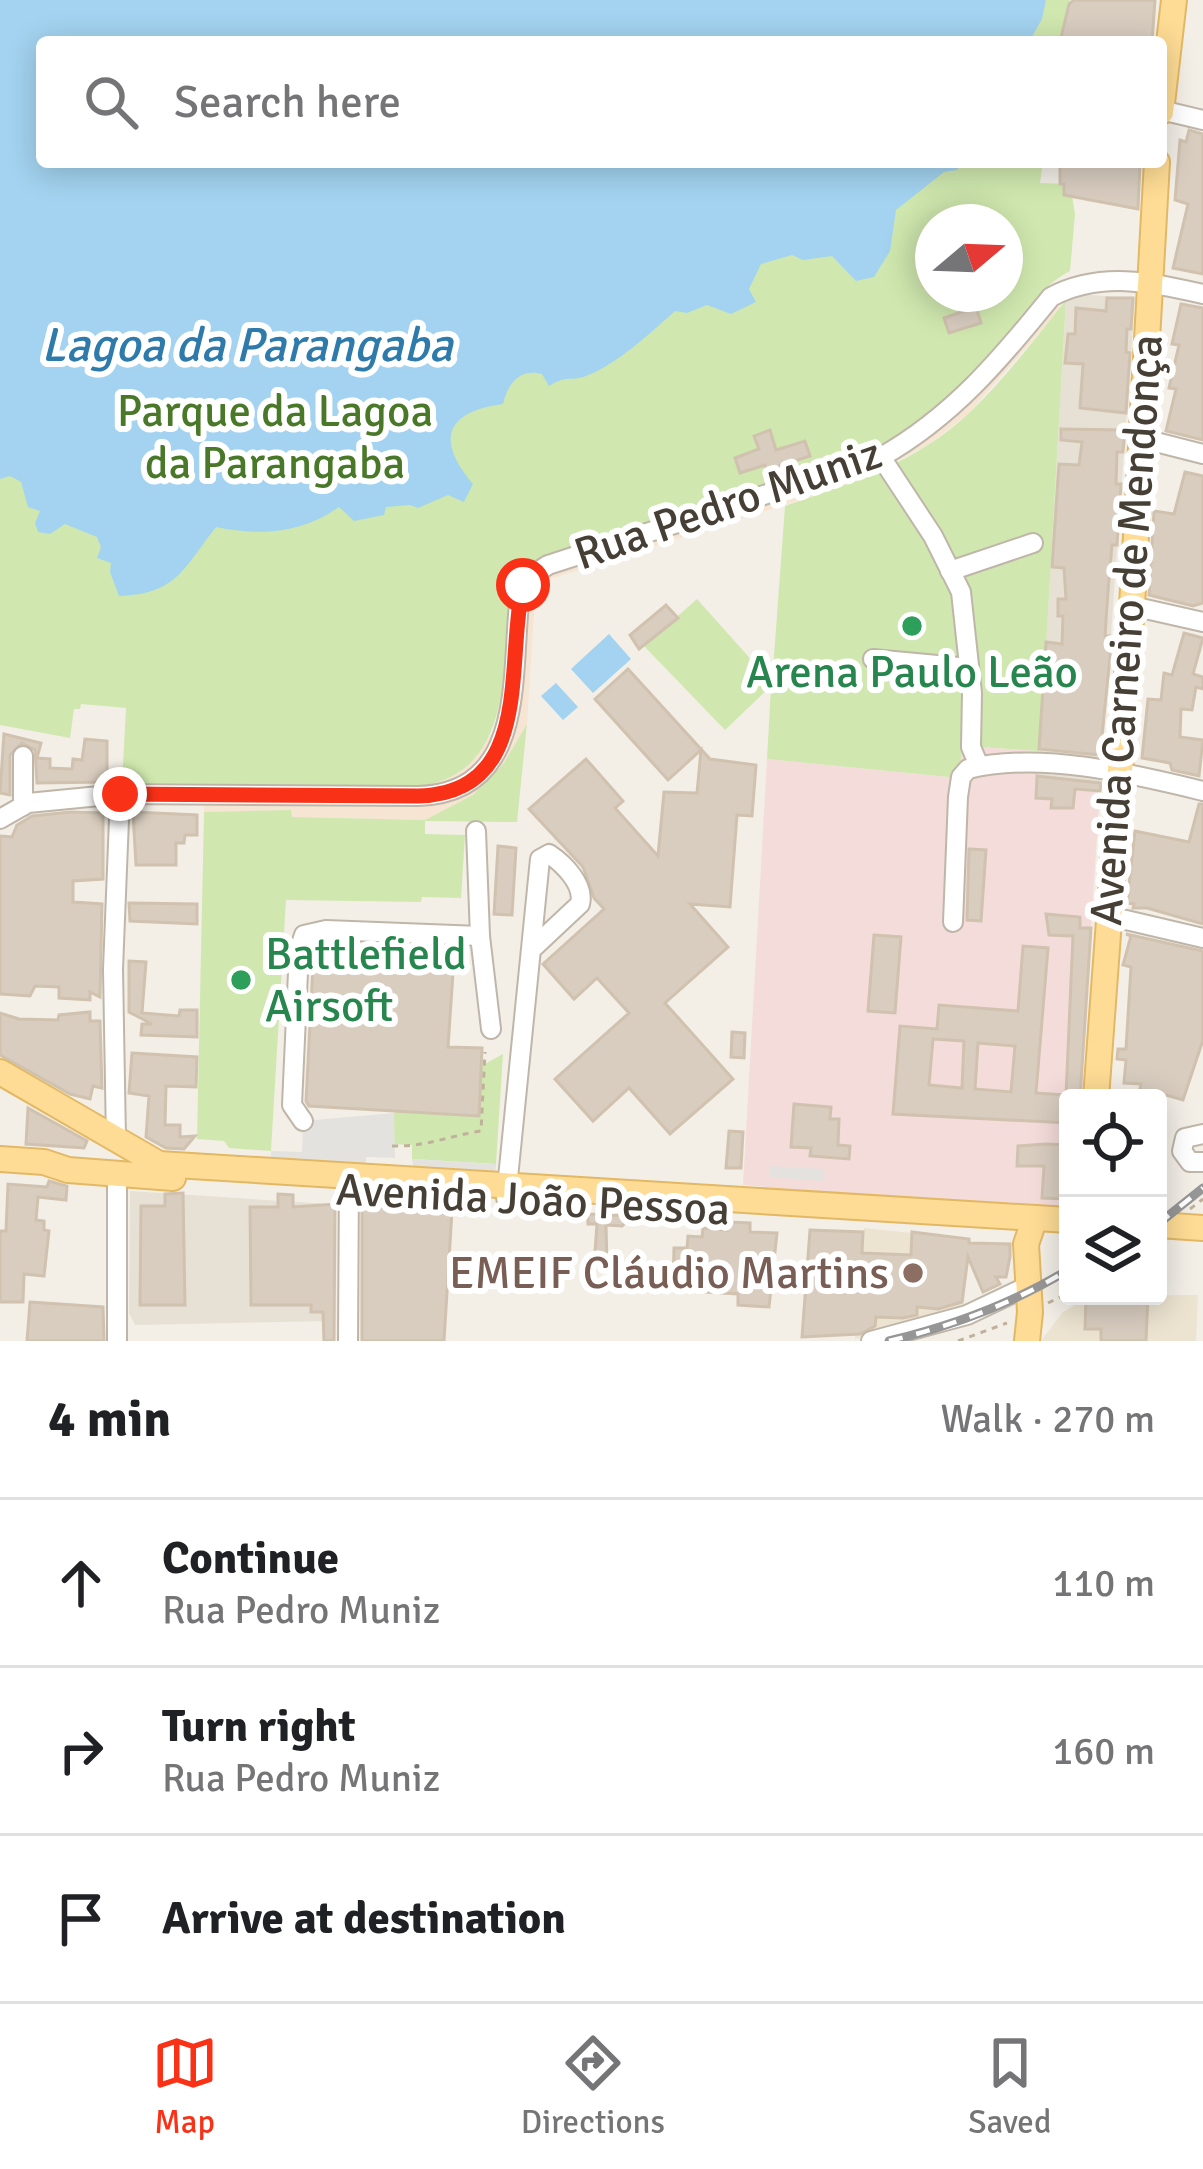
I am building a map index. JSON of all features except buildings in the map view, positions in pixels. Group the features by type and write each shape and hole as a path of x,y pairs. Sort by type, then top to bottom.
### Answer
{"main road":[{"path":"1167,60 1174,0"},
{"name":"Avenida Carneiro de Mendonça","path":"1097,1089 1132,606 1157,168"},
{"path":"0,1072 116,1140 111,1159 44,1162"},
{"name":"Avenida João Pessoa","path":"116,1140 149,1160 171,1165 348,1182"},
{"name":"Avenida João Pessoa","path":"0,1159 117,1174 348,1182 1031,1224 1059,1221"},
{"path":"1027,1341 1030,1312 1025,1262 1031,1224"},
{"name":"Avenida João Pessoa","path":"1031,1224 1059,1231"},
{"path":"1167,1226 1203,1228"},
{"path":"1167,1238 1203,1240"}],"street":[{"path":"1167,112 1203,119"},
{"name":"Rua Pedro Muniz","path":"0,819 22,806 55,798 120,794 440,796 457,790 486,768 509,724 519,604 523,585 532,575 548,565 880,457 911,440 969,394 1051,297 1083,283 1150,282 1203,294"},
{"path":"1140,438 1203,454"},
{"path":"880,457 932,536 961,592 971,747 979,766"},
{"path":"950,571 1033,543"},
{"path":"1132,606 1203,622"},
{"path":"873,659 969,668"},
{"path":"22,806 23,756"},
{"path":"953,922 961,777 968,769 1039,765 1118,770 1203,791"},
{"path":"116,1140 113,969 120,794"},
{"path":"476,831 490,1029"},
{"path":"507,1192 539,860 549,854 582,896 580,904 532,949"},
{"path":"1108,916 1203,938"},
{"path":"303,1121 292,1105 298,950 304,935 326,930 480,936"},
{"path":"1203,1110 1200,1133 1185,1138 1182,1151 1190,1162 1203,1162"},
{"path":"117,1174 117,1341"},
{"path":"348,1182 348,1341"},
{"path":"871,1341 967,1315 1028,1286"}],"path":[{"path":"392,1145 422,1147 481,1131 485,1052"}],"shaded area":[{"path":"1045,290 1061,308 967,415 929,444 863,480 547,580 535,598 527,724 504,763 473,796 425,820 291,817 290,810 204,812 203,784 421,786 448,778 476,757 496,726 511,584 527,565 880,447 907,431"},
{"path":"1077,294 1135,298 1100,789 1038,784 1066,300"},
{"path":"961,746 1040,751 1039,784 1100,789 1081,1089 1059,1089 1059,1210 743,1185 767,759 958,778"},
{"path":"394,1113 395,1158 366,1157 365,1171 271,1166 271,1151 302,1152 303,1121"},
{"path":"412,1159 496,1164 495,1178 414,1173"},
{"path":"770,1166 824,1169 823,1181 769,1177"},
{"path":"130,1191 327,1204 332,1321 135,1325 129,1313"},
{"name":"EMEIF Cláudio Martins","path":"864,1228 968,1239 964,1307 855,1339"},
{"path":"1167,1295 1198,1295 1196,1341 1041,1341 1063,1312 1075,1305 1167,1305"}],"green space":[{"name":"Parque da Lagoa da Parangaba","path":"0,0 1070,0 1062,36 36,36 36,168 1042,168 1040,183 1070,184 1075,214 1070,271 1037,297 968,379 896,437 880,447 526,565 511,584 497,714 472,761 451,777 421,786 122,783 126,708 81,704 74,709 70,738 0,725"},
{"name":"Arena Paulo Leão","path":"1066,300 1040,751 962,746 959,778 767,759 771,686 725,730 644,646 697,599 772,683 785,506 882,470 948,431 994,387"},
{"name":"Battlefield Airsoft","path":"527,724 517,822 425,821 425,834 465,835 461,898 286,900 271,1151 229,1148 224,1141 197,1139 204,812 291,810 292,817 425,820 473,795 504,763"},
{"path":"503,1054 496,1164 412,1159 412,1145 392,1144 394,1113"}],"water":[{"name":"Lagoa da Parangaba","path":"0,0 1046,0 1032,36 36,36 36,168 958,168 944,172 896,210 890,251 874,277 856,281 832,256 803,260 792,255 761,264 749,289 756,302 731,314 707,305 687,313 675,311 622,356 581,378 549,386 542,374 521,376 511,384 503,404 468,414 452,431 454,455 473,484 464,502 448,495 418,508 386,507 384,515 354,521 339,507 310,523 280,530 216,527 186,567 166,584 119,596 111,563 97,558 101,547 97,537 65,524 50,534 38,532 35,523 40,511 28,507 21,482 10,476 0,479"},
{"path":"609,634 631,659 593,693 571,669"},
{"path":"556,683 578,707 563,720 541,696"}],"railway":[{"path":"1167,1217 1203,1188"},
{"path":"889,1341 981,1313 1059,1275"}],"place":[{"name":"Arena Paulo Leão","path":"912,626"},
{"name":"Battlefield Airsoft","path":"241,980"},
{"name":"EMEIF Cláudio Martins","path":"913,1273"}],"route":[{"path":"120,794 440,796 457,790 486,768 509,724 523,585"}]}
